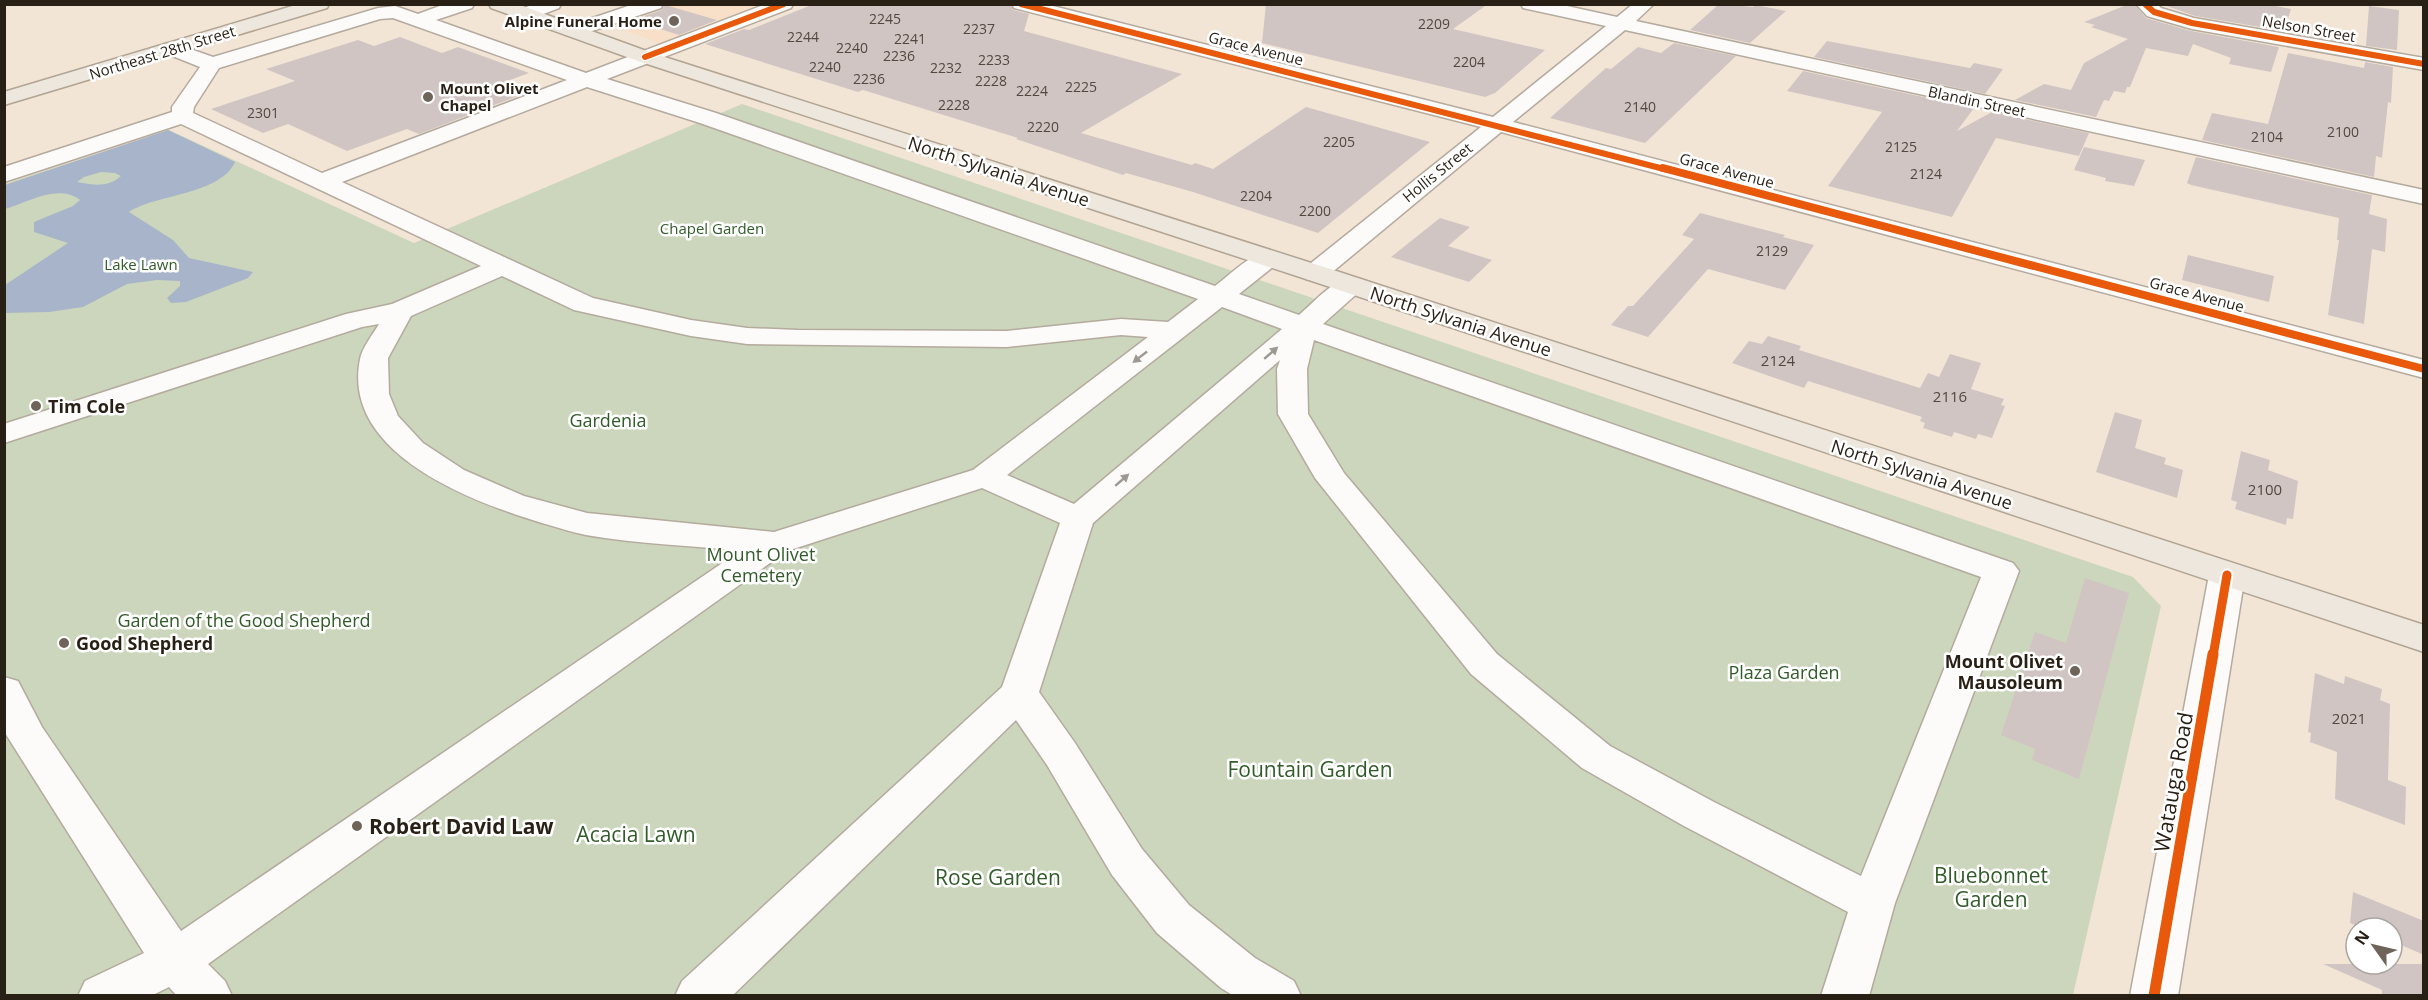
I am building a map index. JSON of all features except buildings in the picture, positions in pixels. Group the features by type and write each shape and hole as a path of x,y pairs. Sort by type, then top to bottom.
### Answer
{"main road":[{"name":"Northeast 28th Street","path":"4,99 320,4"},
{"name":"North Sylvania Avenue","path":"498,5 645,57 1315,273 2424,639"}],"street":[{"path":"418,20 465,4"},
{"path":"526,14 552,4"},
{"path":"573,31 654,4"},
{"path":"322,181 784,4"},
{"name":"Grace Avenue","path":"1021,4 1495,124 2424,369"},
{"name":"Blandin Street","path":"1530,4 2424,197"},
{"name":"Hollis Street","path":"1315,273 1495,124 1646,4"},
{"name":"Nelson Street","path":"2150,8 2192,23 2424,64"},
{"path":"172,49 212,64 378,14 395,12 585,79 708,118 1301,328 2001,571 1874,903 1845,996"},
{"path":"182,116 183,106 212,64"},
{"path":"4,175 182,116 584,304 680,326 747,336 798,338 1007,339 1121,327 1174,331"},
{"path":"102,996 175,961 775,543 984,477 1269,258"},
{"path":"4,434 356,320 400,311 502,267"},
{"path":"699,996 1019,694 1078,518 1351,285"},
{"path":"400,311 374,358 374,394 384,419 412,450 453,477 512,502 586,524 775,543"},
{"path":"1301,328 1292,369 1293,414 1331,478 1484,664 1596,757 1699,814 1874,903"},
{"path":"984,477 1078,518"},
{"name":"Watauga Road","path":"2154,996 2228,575"},
{"path":"4,691 27,736 175,961 208,996"},
{"path":"1019,694 1062,754 1127,862 1173,919 1238,973 1277,996"}],"shaded area":[{"path":"637,5 761,5 659,43 596,20"}],"green space":[{"name":"Mount Olivet Cemetery","path":"742,104 2133,577 2161,606 2073,995 5,995 4,184 169,130 414,243"}],"water":[{"path":"168,130 235,162 227,173 202,188 155,201 129,212 173,240 189,258 253,272 248,278 186,302 171,303 167,298 180,286 180,281 157,280 127,284 83,307 49,312 5,313 5,285 68,243 34,232 34,222 73,206 80,200 62,193 52,194 5,209 5,185","holes":["101,172 121,176 105,184 77,182 84,177"]}],"cycle path":[{"path":"645,57 784,4"},
{"path":"1021,4 1495,124 2424,369"},
{"path":"2145,4 2154,12 2192,23 2424,64"},
{"path":"2154,996 2227,575"}],"place":[{"name":"Alpine Funeral Home","path":"674,21"},
{"name":"Mount Olivet Chapel","path":"428,97"},
{"name":"Tim Cole","path":"36,406"},
{"name":"Good Shepherd","path":"64,643"},
{"name":"Mount Olivet Mausoleum","path":"2075,671"},
{"name":"Robert David Law","path":"357,826"}],"park label":[{"name":"Chapel Garden","path":"712,228"},
{"name":"Lake Lawn","path":"141,264"},
{"name":"Gardenia","path":"608,420"},
{"name":"Garden of the Good Shepherd","path":"244,620"},
{"name":"Plaza Garden","path":"1784,672"},
{"name":"Fountain Garden","path":"1310,769"},
{"name":"Acacia Lawn","path":"636,834"},
{"name":"Rose Garden","path":"998,877"},
{"name":"Bluebonnet Garden","path":"1991,887"}]}
